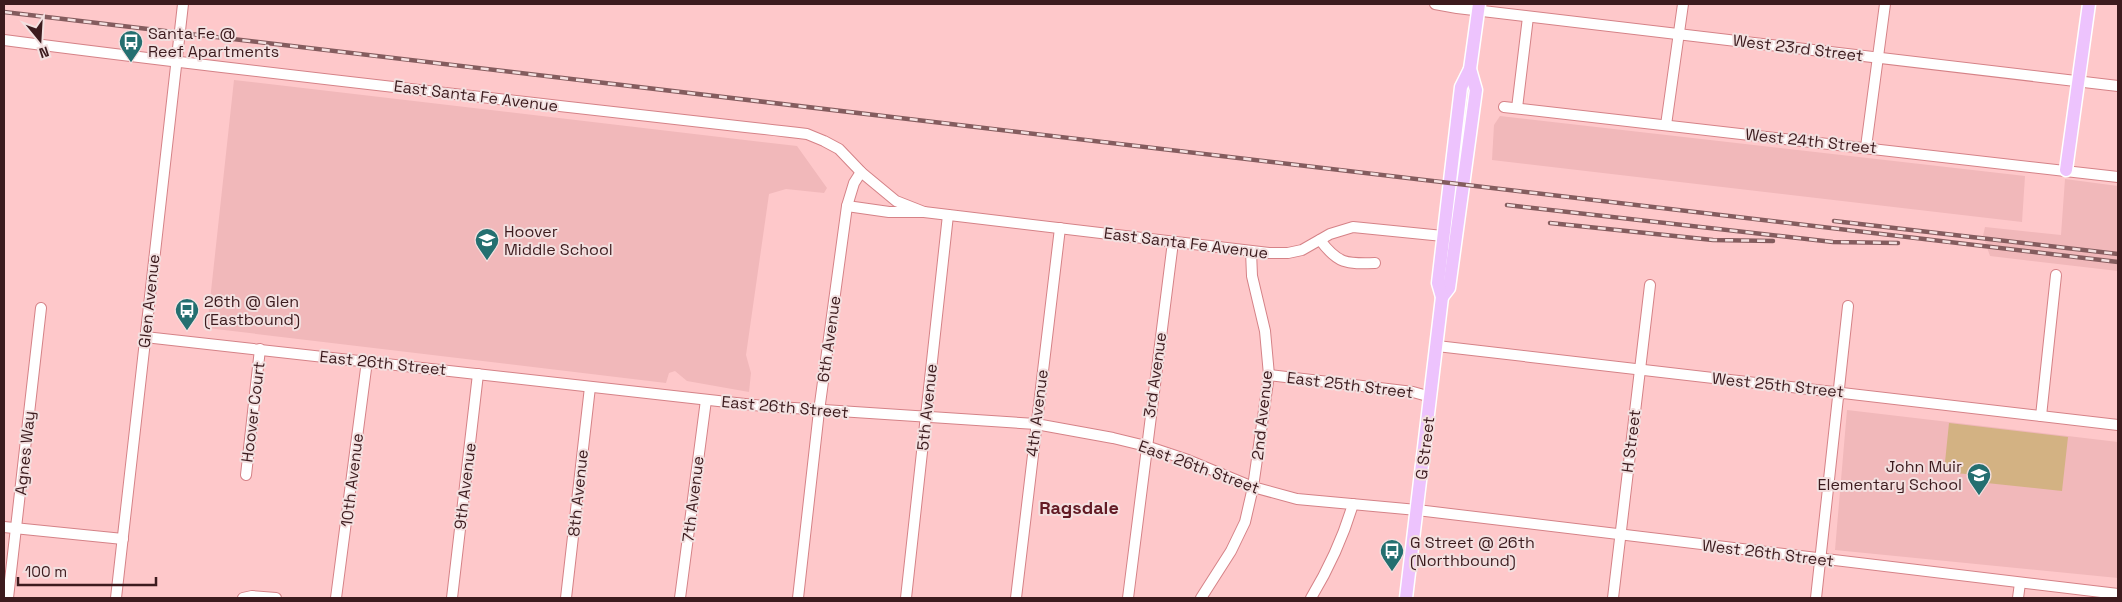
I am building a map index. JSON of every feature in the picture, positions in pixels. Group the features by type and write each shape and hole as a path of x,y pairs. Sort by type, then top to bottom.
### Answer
{"main road":[{"path":"2066,170 2089,4"},
{"name":"G Street","path":"1406,598 1437,346 1442,297 1438,283 1461,88 1470,69 1478,7"},
{"name":"G Street","path":"1442,297 1449,288 1476,90 1470,69"}],"street":[{"name":"Glen Avenue","path":"116,598 183,4"},
{"name":"West 23rd Street","path":"1435,4 1478,7 1528,17 2118,86"},
{"path":"1666,125 1683,4"},
{"path":"1866,147 1884,4"},
{"path":"1518,108 1528,17"},
{"name":"East Santa Fe Avenue","path":"4,40 176,63 360,82 806,134 839,149 861,172 896,201 924,212"},
{"name":"West 24th Street","path":"1504,107 2118,177"},
{"name":"6th Avenue","path":"798,598 819,411 847,206 854,184 861,172"},
{"name":"East Santa Fe Avenue","path":"847,206 890,212 924,212 1251,251 1288,253 1307,248 1339,230 1357,226 1443,236"},
{"name":"5th Avenue","path":"906,598 948,215"},
{"name":"4th Avenue","path":"1016,598 1060,228"},
{"path":"1320,240 1337,259 1361,264 1375,263"},
{"name":"3rd Avenue","path":"1128,598 1173,242"},
{"name":"2nd Avenue","path":"1201,598 1231,551 1245,522 1253,487 1269,374 1265,331 1252,276 1251,251"},
{"path":"2041,416 2056,275"},
{"name":"H Street","path":"1613,598 1650,285"},
{"path":"1816,598 1848,306"},
{"name":"Agnes Way","path":"8,598 41,308"},
{"name":"East 26th Street","path":"145,337 706,400 819,411 1036,424 1146,446 1188,460 1253,487 1297,499 1417,510"},
{"name":"West 25th Street","path":"1437,346 2118,425"},
{"name":"Hoover Court","path":"246,475 260,350"},
{"name":"10th Avenue","path":"336,598 367,362"},
{"name":"9th Avenue","path":"452,598 478,374"},
{"name":"East 25th Street","path":"1269,374 1413,392 1431,397"},
{"name":"8th Avenue","path":"566,598 590,387"},
{"name":"7th Avenue","path":"680,598 706,400"},
{"path":"1311,598 1330,566 1344,535 1353,504"},
{"name":"West 26th Street","path":"1417,510 1620,536 2118,594"},
{"path":"4,527 123,539"},
{"path":"2018,598 2020,583"},
{"path":"243,598 252,596 276,598"}],"shaded area":[{"name":"Hoover Middle School","path":"234,80 797,146 827,188 824,193 786,189 769,194 746,355 751,373 749,392 687,381 675,371 669,373 666,383 207,328"},
{"path":"1500,116 2025,176 2022,222 1492,160 1494,125"},
{"path":"2065,179 2118,186 2118,271 1990,256 1983,236 1985,227 2061,235"},
{"name":"John Muir Elementary School","path":"1847,410 2118,442 2118,578 1835,550"},
{"path":"1949,423 2068,437 2062,491 1977,482 1977,475 1944,472"}],"railway":[{"path":"4,12 2118,262"},
{"path":"1507,205 1833,242 1898,243"},
{"path":"1834,221 2118,254"},
{"path":"1550,223 1713,240 1773,241"}],"place":[{"name":"Santa Fe @ Reef Apartments","path":"131,63"},
{"name":"Hoover Middle School","path":"487,261"},
{"name":"26th @ Glen (Eastbound)","path":"187,331"},
{"name":"John Muir Elementary School","path":"1979,496"},
{"name":"G Street @ 26th (Northbound)","path":"1392,572"}],"district":[{"name":"Ragsdale","path":"1079,507"}]}
